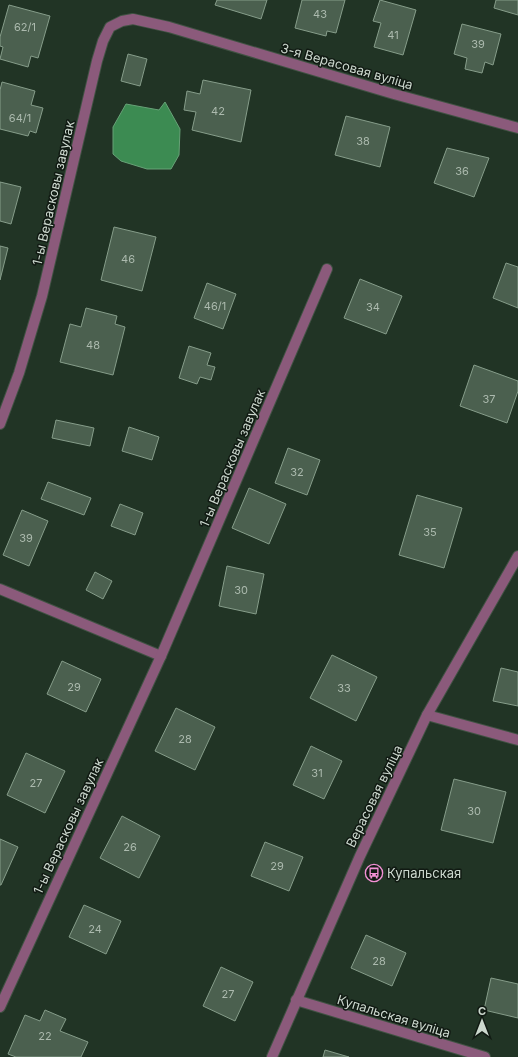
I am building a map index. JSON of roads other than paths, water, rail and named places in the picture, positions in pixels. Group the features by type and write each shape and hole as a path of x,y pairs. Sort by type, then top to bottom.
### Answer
{"street":[{"name":"1-ы Верасковы завулак","path":"0,424 19,373 42,296 103,41 110,27 122,21 133,19 169,27"},
{"name":"3-я Верасовая вуліца","path":"169,27 394,94 518,128"},
{"name":"1-ы Верасковы завулак","path":"0,1007 160,656 327,270"},
{"name":"Верасовая вуліца","path":"272,1057 360,856 427,715 518,556"},
{"path":"0,589 160,656"},
{"path":"427,715 518,740"},
{"name":"Купальская вуліца","path":"296,1000 485,1057"}],"place":[{"name":"Купальская","path":"374,873"}]}
